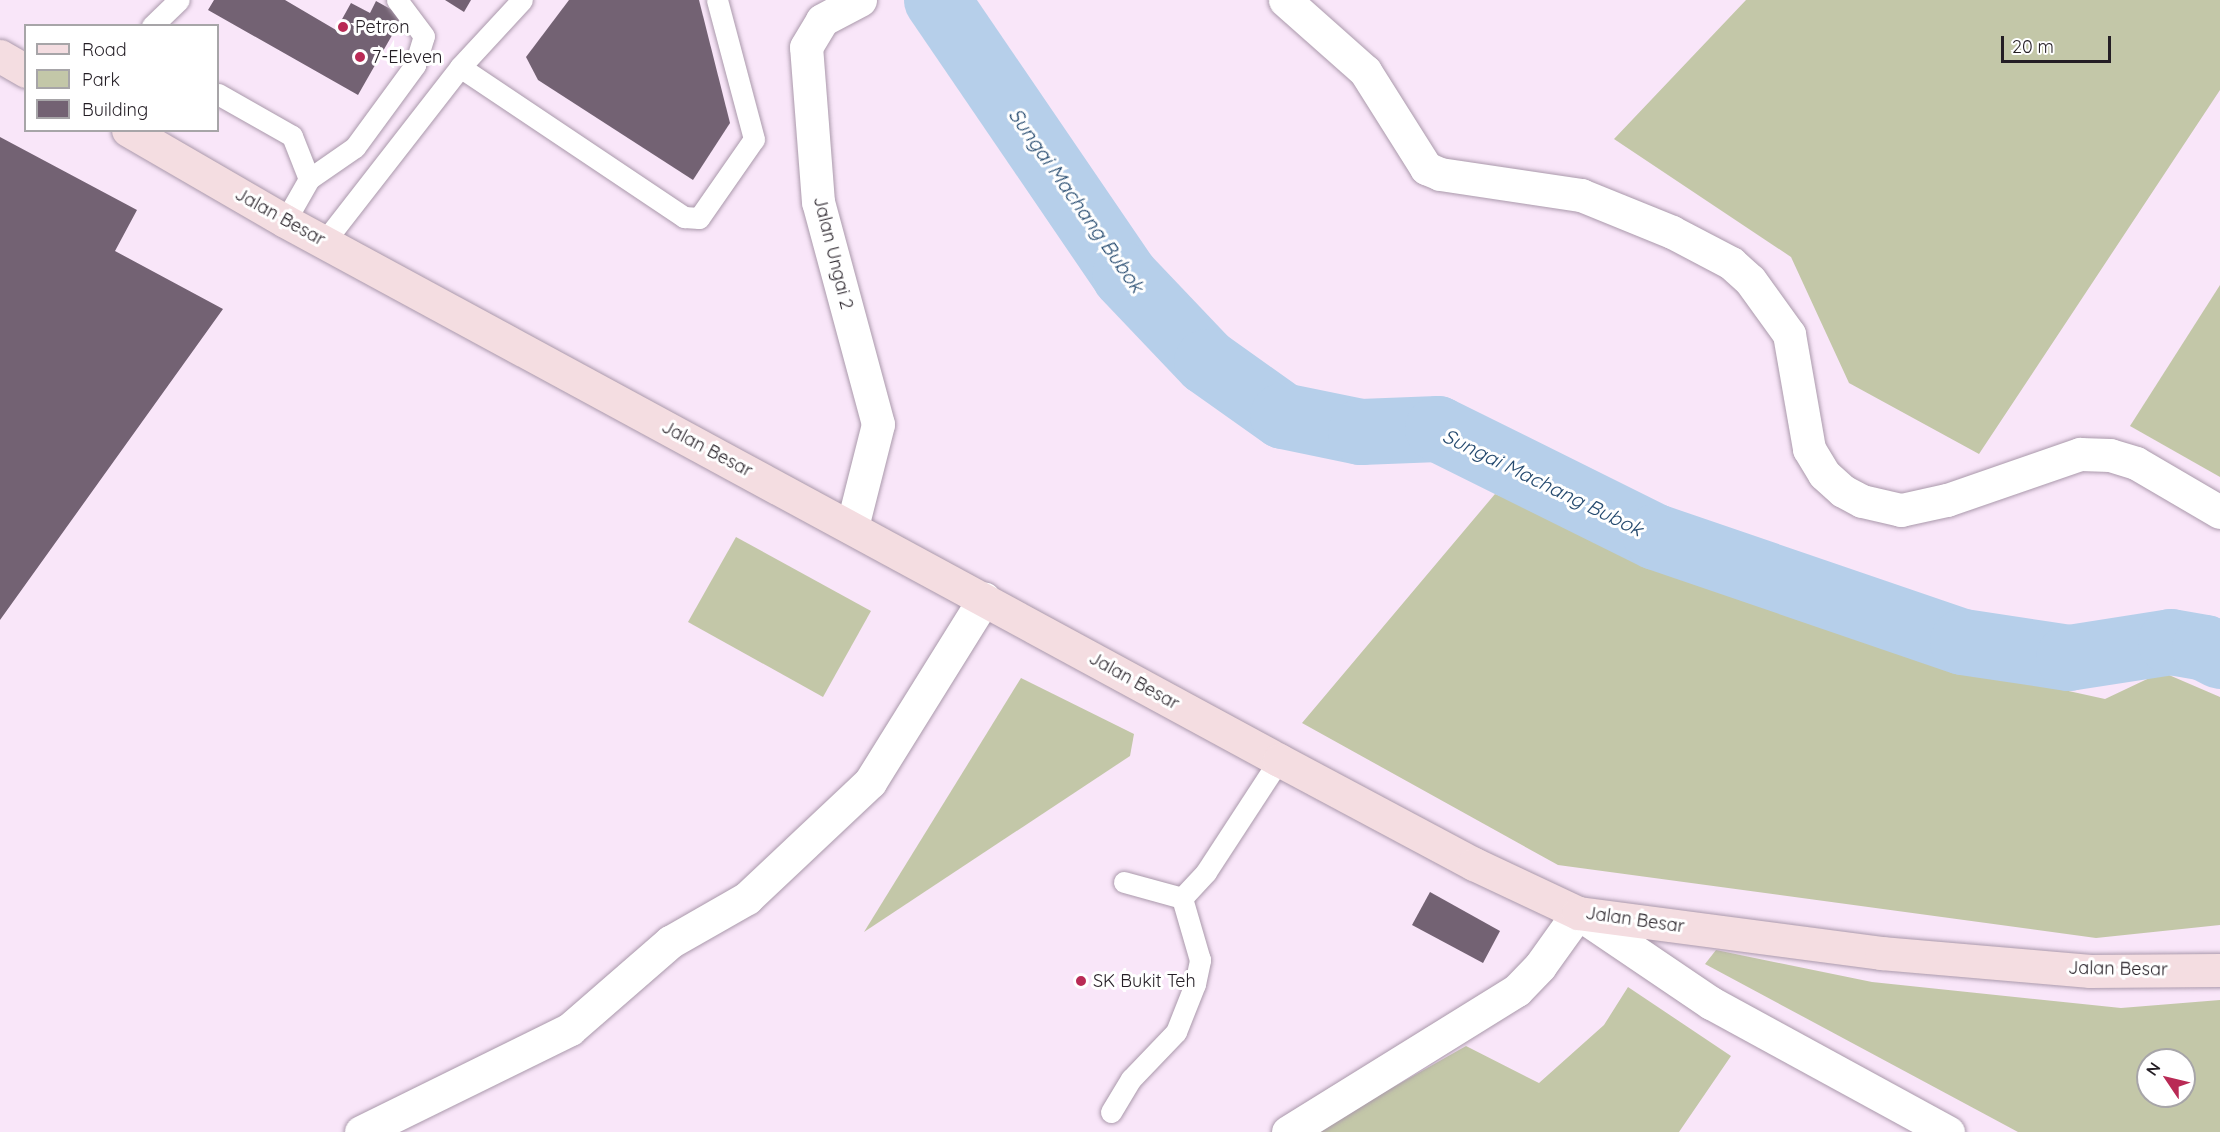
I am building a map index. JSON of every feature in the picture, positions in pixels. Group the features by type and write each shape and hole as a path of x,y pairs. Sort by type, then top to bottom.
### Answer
{"main road":[{"path":"0,56 24,70"},
{"name":"Jalan Besar","path":"131,132 285,221 1279,760 1474,864 1578,913 1916,956 2090,971 2220,970"}],"street":[{"name":"Jalan Ungai 2","path":"852,527 878,424 818,202 806,47 822,20 860,0"},
{"path":"1285,0 1365,71 1426,168 1440,174 1581,195 1672,232 1731,263 1750,280 1789,334 1809,449 1824,474 1843,491 1862,501 1902,510 1947,500 2080,454 2110,455 2136,463 2220,512"},
{"path":"361,1132 570,1029 670,942 747,898 870,782 984,598"},
{"path":"1288,1132 1517,990 1540,966 1578,913 1712,1003 1948,1132"}],"lane":[{"path":"154,24 179,0"},
{"path":"285,221 309,179 355,147 415,65 424,36 397,0"},
{"path":"324,242 460,67 522,0"},
{"path":"460,67 684,217 699,218 754,139 717,0"},
{"path":"219,95 292,136 309,179"},
{"path":"1182,898 1206,872 1279,760"},
{"path":"1124,882 1182,898"},
{"path":"1111,1112 1131,1079 1176,1032 1195,984 1200,960 1182,898"}],"green space":[{"path":"1746,0 2220,0 2220,90 1979,454 1849,383 1791,257 1614,139"},
{"path":"2220,285 2220,477 2130,426"},
{"path":"1495,494 1946,664 2105,699 2162,672 2220,697 2220,925 2096,938 1558,865 1302,723"},
{"path":"736,537 871,611 823,697 688,622"},
{"path":"1021,678 1134,734 1130,756 864,932"},
{"path":"1716,950 1872,982 2121,1008 2220,1000 2220,1132 2018,1132 1705,964"},
{"path":"1628,987 1731,1056 1679,1132 1314,1132 1466,1046 1539,1083 1604,1025"}],"building":[{"path":"214,0 285,0 336,30 351,3 370,13 376,1 403,16 358,95 208,10"},
{"path":"445,0 471,0 464,12"},
{"path":"569,0 699,0 730,123 693,180 538,80 526,57"},
{"path":"0,137 137,210 115,251 223,309 0,620"},
{"path":"1430,892 1500,931 1483,963 1412,925"}],"waterway":[{"name":"Sungai Machang Bubok","path":"937,0 1125,276 1207,362 1283,416 1361,432 1438,429 1656,537 1963,642 2069,658 2171,642 2205,648 2220,656"}],"place":[{"name":"Petron","path":"343,27"},
{"name":"7-Eleven","path":"360,57"},
{"name":"SK Bukit Teh","path":"1081,981"}]}
